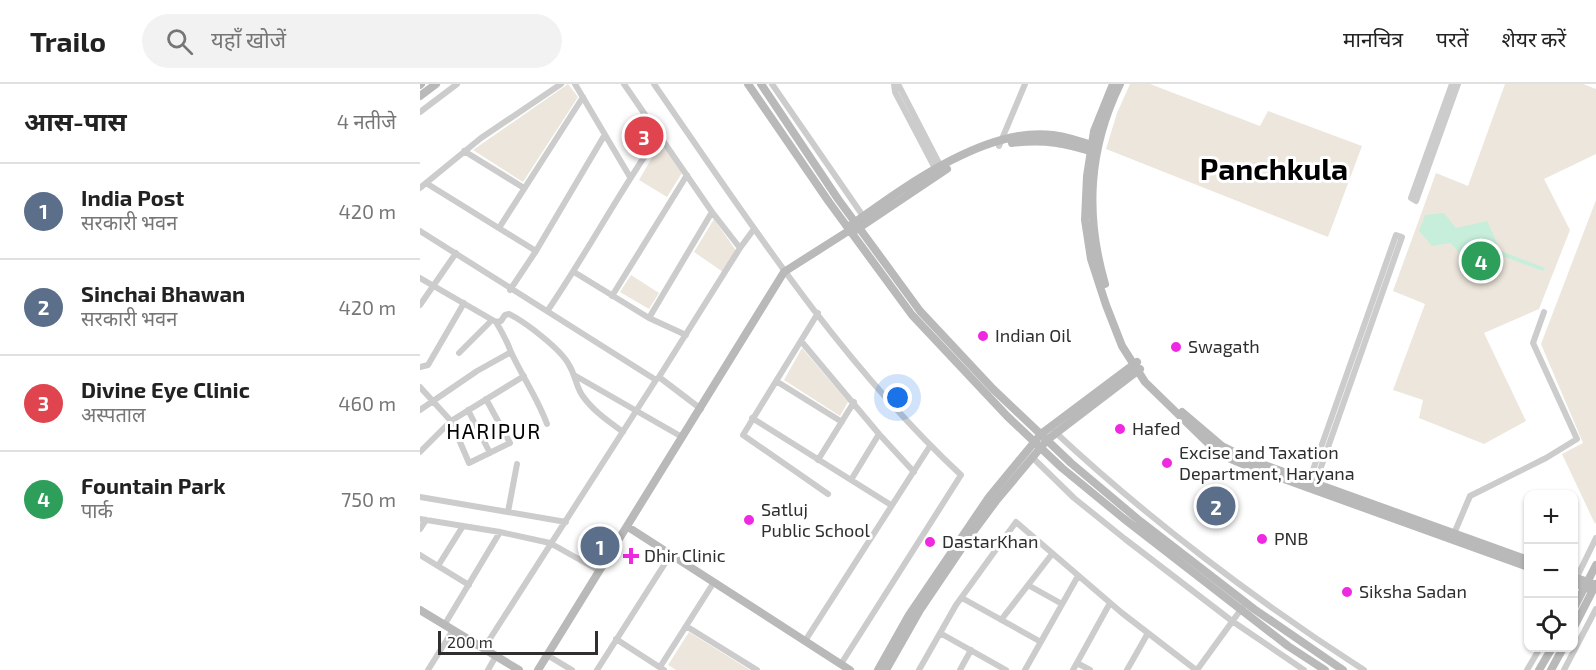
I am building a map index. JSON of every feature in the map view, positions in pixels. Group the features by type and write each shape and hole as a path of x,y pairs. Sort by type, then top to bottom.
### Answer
{"street":[{"path":"420,96 436,84"},
{"path":"420,112 457,84"},
{"path":"536,251 423,185 464,151 561,84"},
{"path":"575,84 630,177"},
{"path":"624,84 712,212 740,248"},
{"path":"654,84 784,272 848,354 930,446 961,475 841,664"},
{"path":"748,84 853,228 920,310 993,389 1071,463 1288,646 1325,670"},
{"path":"761,84 912,315 1007,416 1037,445 1123,518 1243,606 1343,670"},
{"path":"772,84 863,216"},
{"path":"894,84 895,92 940,170"},
{"path":"898,84 940,170"},
{"path":"1002,142 1025,84"},
{"path":"1113,84 1103,105 1094,149 1092,219 1097,257 1111,304 1126,343 1138,366 1219,454 1245,465 1311,485 1524,565"},
{"path":"1094,149 1108,108 1120,84"},
{"path":"1422,177 1452,84"},
{"path":"1416,192 1458,84"},
{"path":"499,228 583,97"},
{"path":"548,310 574,272 630,177 659,135"},
{"path":"510,290 536,251 604,136"},
{"path":"853,228 863,216 940,170 1002,142 1051,141 1094,149"},
{"path":"464,151 524,188"},
{"path":"538,670 784,272 940,170"},
{"path":"612,296 687,175"},
{"path":"649,318 712,212"},
{"path":"484,648 754,229"},
{"path":"420,231 701,409"},
{"path":"1396,235 1402,237 1311,485 1396,235"},
{"path":"420,305 456,253"},
{"path":"574,272 649,318 686,335"},
{"path":"420,278 494,321 507,340 547,424"},
{"path":"420,367 428,365 464,303"},
{"path":"1453,537 1470,496 1546,458 1577,439 1533,343 1544,312"},
{"path":"818,313 742,435 828,494"},
{"path":"459,353 494,321 501,321 504,315 509,314 519,319 558,351 569,364 581,393 596,412 623,432"},
{"path":"801,341 879,434 914,471"},
{"path":"420,410 511,351"},
{"path":"878,670 909,615 990,497 1044,437 1138,366"},
{"path":"573,374 682,437"},
{"path":"420,452 452,421 524,376"},
{"path":"776,381 842,422"},
{"path":"420,387 452,421 470,463 510,443 486,399"},
{"path":"818,460 854,402"},
{"path":"468,410 490,453"},
{"path":"752,418 891,506"},
{"path":"1054,430 1145,510 1236,581 1364,670"},
{"path":"851,480 879,434"},
{"path":"886,670 920,610 996,501 1032,457 1037,445"},
{"path":"805,641 930,446"},
{"path":"1032,457 1091,512 1232,621 1304,670"},
{"path":"508,512 517,464"},
{"path":"420,497 566,522"},
{"path":"420,529 423,519 550,543 600,571"},
{"path":"920,670 962,598 1016,522 1110,603 1196,670 1243,606"},
{"path":"438,566 463,526"},
{"path":"628,527 850,670"},
{"path":"445,624 500,532"},
{"path":"1453,537 1524,559"},
{"path":"1578,573 1596,538"},
{"path":"597,670 670,554"},
{"path":"1001,620 1052,554"},
{"path":"420,555 469,585"},
{"path":"1578,617 1596,566"},
{"path":"1025,670 1078,576"},
{"path":"616,639 662,669 714,582"},
{"path":"1028,585 1062,604"},
{"path":"1578,603 1591,585"},
{"path":"962,598 1041,642"},
{"path":"1073,670 1110,603"},
{"path":"1564,670 1596,609"},
{"path":"420,610 519,670"},
{"path":"686,626 757,670"},
{"path":"428,670 453,630"},
{"path":"940,633 1004,669"},
{"path":"1127,670 1148,633"},
{"path":"960,670 971,650"},
{"path":"1527,670 1542,652"},
{"path":"1539,670 1544,652"},
{"path":"1551,670 1561,652"},
{"path":"547,655 572,670"},
{"path":"488,670 496,656"},
{"path":"1077,663 1090,670"}],"shaded area":[{"path":"568,84 578,97 523,182 473,150"},
{"path":"1130,84 1150,84 1260,126 1268,111 1362,146 1328,237 1106,149 1117,113"},
{"path":"1505,84 1583,84 1596,89 1596,154 1544,179 1570,230 1539,309 1484,333 1526,421 1484,444 1419,418 1423,400 1393,390 1425,304 1393,291 1436,173 1468,186"},
{"path":"661,142 682,173 667,197 639,180"},
{"path":"1596,200 1595,524 1562,454 1583,443 1541,344"},
{"path":"1444,213 1456,228 1487,221 1497,243 1496,249 1545,268 1543,271 1494,253 1492,259 1470,268 1451,243 1432,246 1419,231 1425,215"},
{"path":"714,219 737,252 723,272 694,252"},
{"path":"631,275 659,293 649,309 620,292"},
{"path":"802,348 848,402 840,416 784,380"},
{"path":"689,632 750,670 676,670 668,665"}],"place":[{"name":"Divine Eye Clinic","path":"644,136"},
{"name":"Fountain Park","path":"1481,261"},
{"name":"Indian Oil","path":"983,336"},
{"name":"Swagath","path":"1176,347"},
{"name":"Hafed","path":"1120,429"},
{"name":"Excise and Taxation Department, Haryana","path":"1167,463"},
{"name":"Sinchai Bhawan","path":"1216,506"},
{"name":"Satluj Public School","path":"749,520"},
{"name":"PNB","path":"1262,539"},
{"name":"DastarKhan","path":"930,542"},
{"name":"India Post","path":"600,546"},
{"name":"Dhir Clinic","path":"631,556"},
{"name":"Siksha Sadan","path":"1347,592"}],"district":[{"name":"Panchkula","path":"1274,170"},
{"name":"HARIPUR","path":"494,432"}]}
